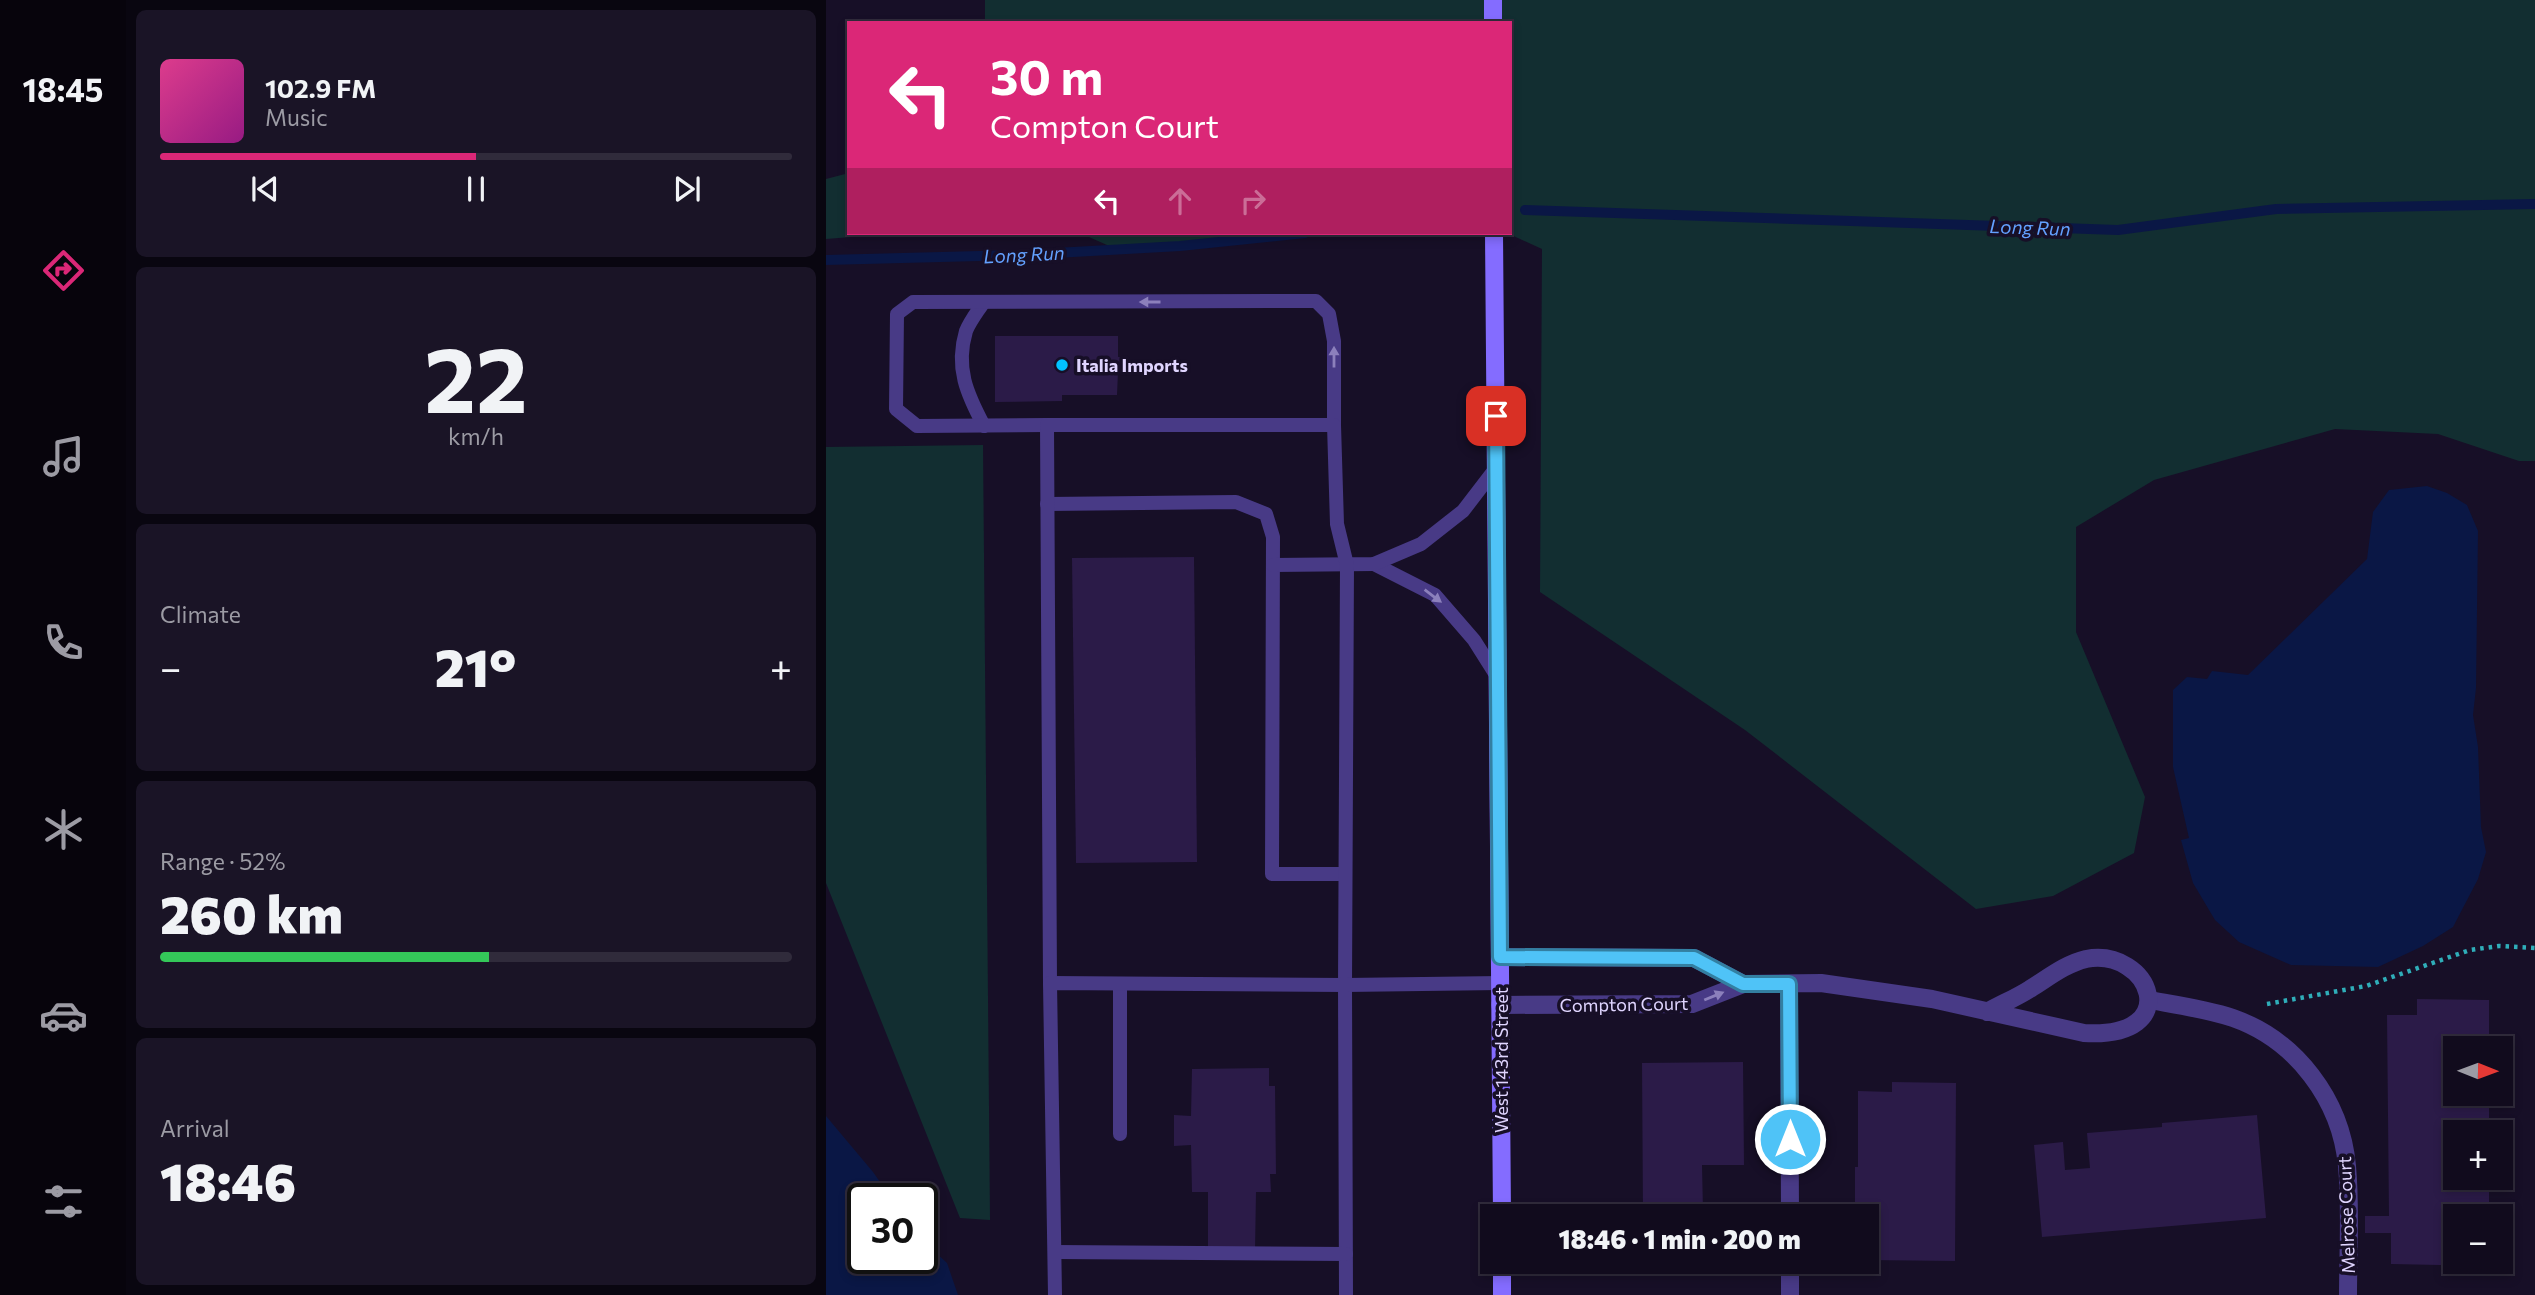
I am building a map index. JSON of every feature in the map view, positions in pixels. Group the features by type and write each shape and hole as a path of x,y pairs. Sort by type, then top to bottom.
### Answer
{"main road":[{"path":"1493,0 1493,21"},
{"name":"West 143rd Street","path":"1494,235 1502,1204"},
{"path":"1502,1274 1502,1295"}],"street":[{"name":"Compton Court","path":"1500,957 1694,958 1743,984"},
{"path":"1987,1012 2072,963 2090,958 2121,964 2133,970 2144,984 2149,999"},
{"name":"Compton Court","path":"1500,1005 1692,1004 1743,984 1821,983 1870,989 2104,1035 2137,1024 2146,1013 2149,999"},
{"path":"1789,984 1790,1204"},
{"name":"Melrose Court","path":"2149,999 2235,1019 2269,1036 2296,1056 2320,1087 2338,1122 2347,1164 2348,1295"},
{"path":"1792,1274 1795,1293"}],"lane":[{"path":"1334,425 917,426 896,409 897,314 913,302 1315,301 1329,314 1334,341 1337,524 1347,565 1346,1295"},
{"path":"983,303 967,331 961,367 967,393 984,426"},
{"path":"1047,425 1050,983 1055,1295"},
{"path":"1273,565 1374,564 1421,544 1463,511 1496,468"},
{"path":"1047,504 1236,502 1266,514 1273,537 1272,874 1345,874"},
{"path":"1374,564 1435,595 1474,640 1498,679"},
{"path":"1050,983 1501,983"},
{"path":"1120,1134 1121,984"},
{"path":"1055,1252 1346,1254"}],"path":[{"path":"2235,1019 2255,1007 2366,986 2470,950 2498,946 2533,948"}],"green space":[{"path":"985,0 2535,0 2535,461 2519,461 2438,434 2335,429 2154,480 2076,527 2076,632 2145,797 2134,853 2053,896 1976,909 1745,730 1540,592 1542,249 1511,235 1512,21 985,21"},
{"path":"847,174 847,235 876,235 826,239 826,179"},
{"path":"1084,235 1296,235 1291,236 1116,249"},
{"path":"983,445 990,1220 960,1218 826,883 826,447"}],"water":[{"path":"2427,486 2447,493 2467,505 2478,531 2476,688 2473,715 2478,747 2481,827 2486,852 2478,879 2453,927 2423,946 2378,967 2291,965 2239,942 2215,920 2193,883 2181,840 2189,838 2173,767 2173,690 2187,677 2207,679 2212,671 2248,675 2367,559 2373,512 2389,490"},
{"path":"826,1116 881,1183 847,1183 847,1274 938,1274 938,1255 947,1263 958,1295 826,1295"}],"building":[{"name":"Italia Imports","path":"995,336 1118,336 1118,357 1129,357 1129,372 1118,372 1117,395 1062,395 1062,401 995,402"},
{"path":"1194,557 1197,862 1076,863 1072,558"},
{"path":"2417,999 2489,1000 2489,1036 2443,1036 2443,1106 2489,1106 2489,1120 2443,1120 2443,1190 2489,1190 2489,1204 2443,1204 2443,1265 2391,1264 2391,1233 2365,1233 2365,1216 2389,1216 2387,1015 2417,1015"},
{"path":"1743,1062 1744,1165 1702,1165 1703,1204 1643,1204 1642,1063"},
{"path":"1269,1068 1269,1086 1275,1086 1276,1174 1270,1174 1271,1192 1256,1192 1255,1251 1208,1250 1208,1192 1192,1192 1191,1145 1174,1146 1174,1115 1191,1116 1192,1069"},
{"path":"1892,1082 1956,1083 1955,1261 1879,1260 1879,1204 1855,1204 1858,1091 1892,1092"},
{"path":"2257,1115 2266,1218 2042,1237 2034,1145 2063,1142 2065,1170 2090,1168 2087,1133"}],"waterway":[{"name":"Long Run","path":"1525,210 2118,230 2276,209 2535,204"},
{"name":"Long Run","path":"826,260 1020,255 1180,246 1286,235"}],"place":[{"name":"Italia Imports","path":"1062,365"}],"route":[{"path":"1496,416 1500,957 1694,958 1743,984 1789,984 1790,1139"}]}
